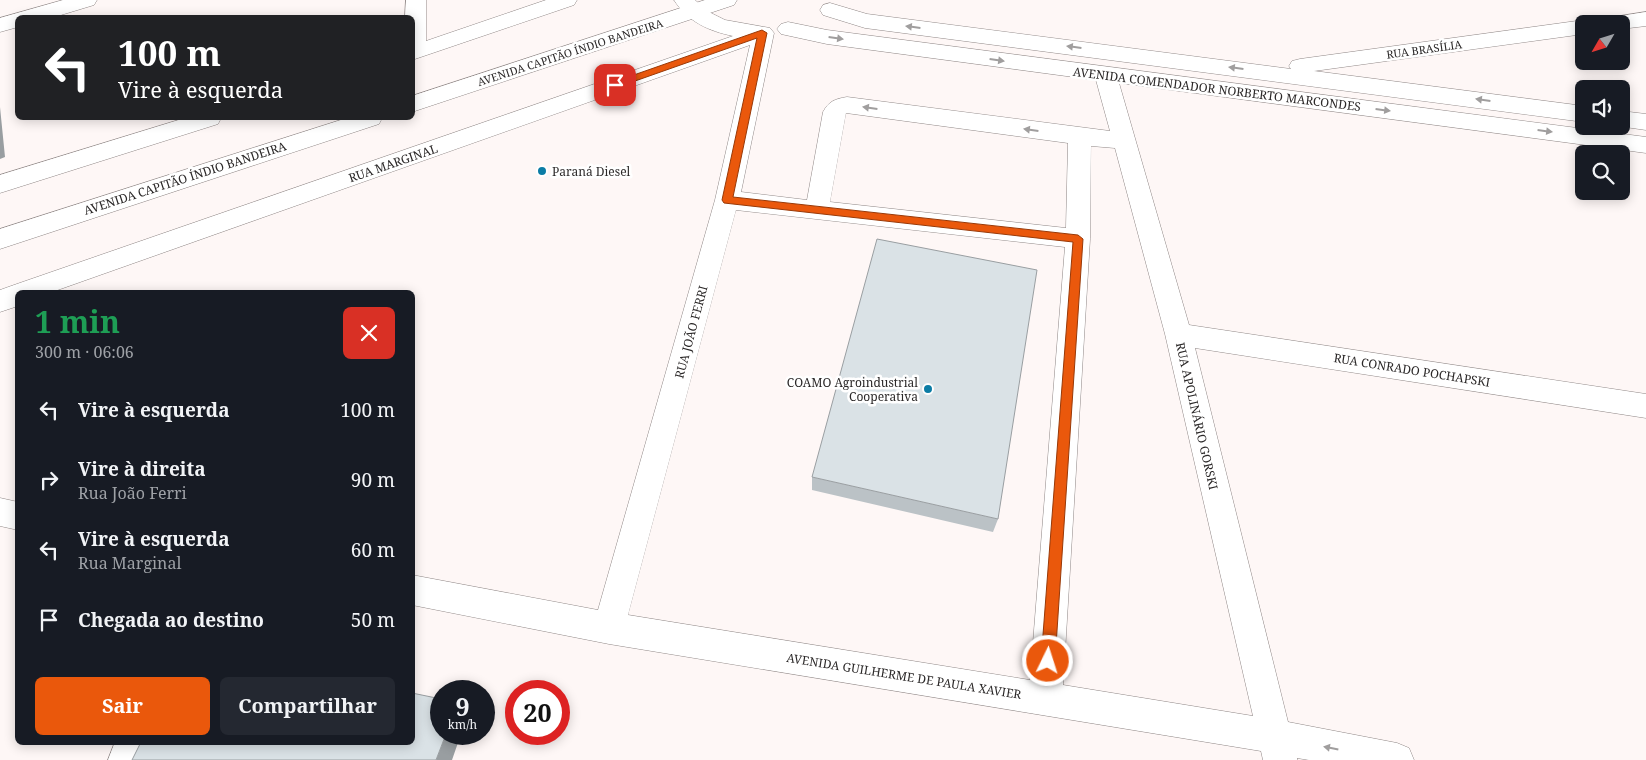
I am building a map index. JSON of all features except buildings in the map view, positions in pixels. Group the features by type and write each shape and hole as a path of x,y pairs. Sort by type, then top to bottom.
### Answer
{"street":[{"path":"35,15 87,0"},
{"path":"415,26 416,0"},
{"path":"415,53 566,0"},
{"name":"AVENIDA CAPITÃO ÍNDIO BANDEIRA","path":"415,103 690,4 726,0"},
{"name":"AVENIDA COMENDADOR NORBERTO MARCONDES","path":"690,4 713,24 827,37 1646,144"},
{"name":"AVENIDA COMENDADOR NORBERTO MARCONDES","path":"836,5 865,21 1264,71 1575,113"},
{"name":"RUA MARGINAL","path":"29,290 775,31 836,5"},
{"path":"1630,21 1646,18"},
{"path":"0,24 15,21"},
{"name":"RUA BRASÍLIA","path":"1264,71 1575,28"},
{"name":"RUA JOÃO FERRI","path":"609,628 775,31"},
{"name":"RUA APOLINÁRIO GORSKI","path":"1106,74 1178,334 1276,748"},
{"path":"817,210 834,112 839,106 847,105 1124,141"},
{"path":"1630,119 1646,122"},
{"path":"0,184 204,120"},
{"name":"AVENIDA CAPITÃO ÍNDIO BANDEIRA","path":"0,239 365,120"},
{"path":"1045,699 1078,239 1080,136"},
{"path":"727,200 1078,239"},
{"path":"0,301 15,295"},
{"name":"RUA CONRADO POCHAPSKI","path":"1178,334 1646,406"},
{"path":"0,512 15,515"},
{"name":"AVENIDA GUILHERME DE PAULA XAVIER","path":"415,591 609,628 1045,699 1276,748 1397,760"},
{"path":"125,760 132,745"}],"place":[{"name":"Paraná Diesel","path":"542,171"},
{"name":"COAMO Agroindustrial Cooperativa","path":"928,389"}],"route":[{"path":"615,85 762,33 727,200 1078,239 1048,661"}]}
